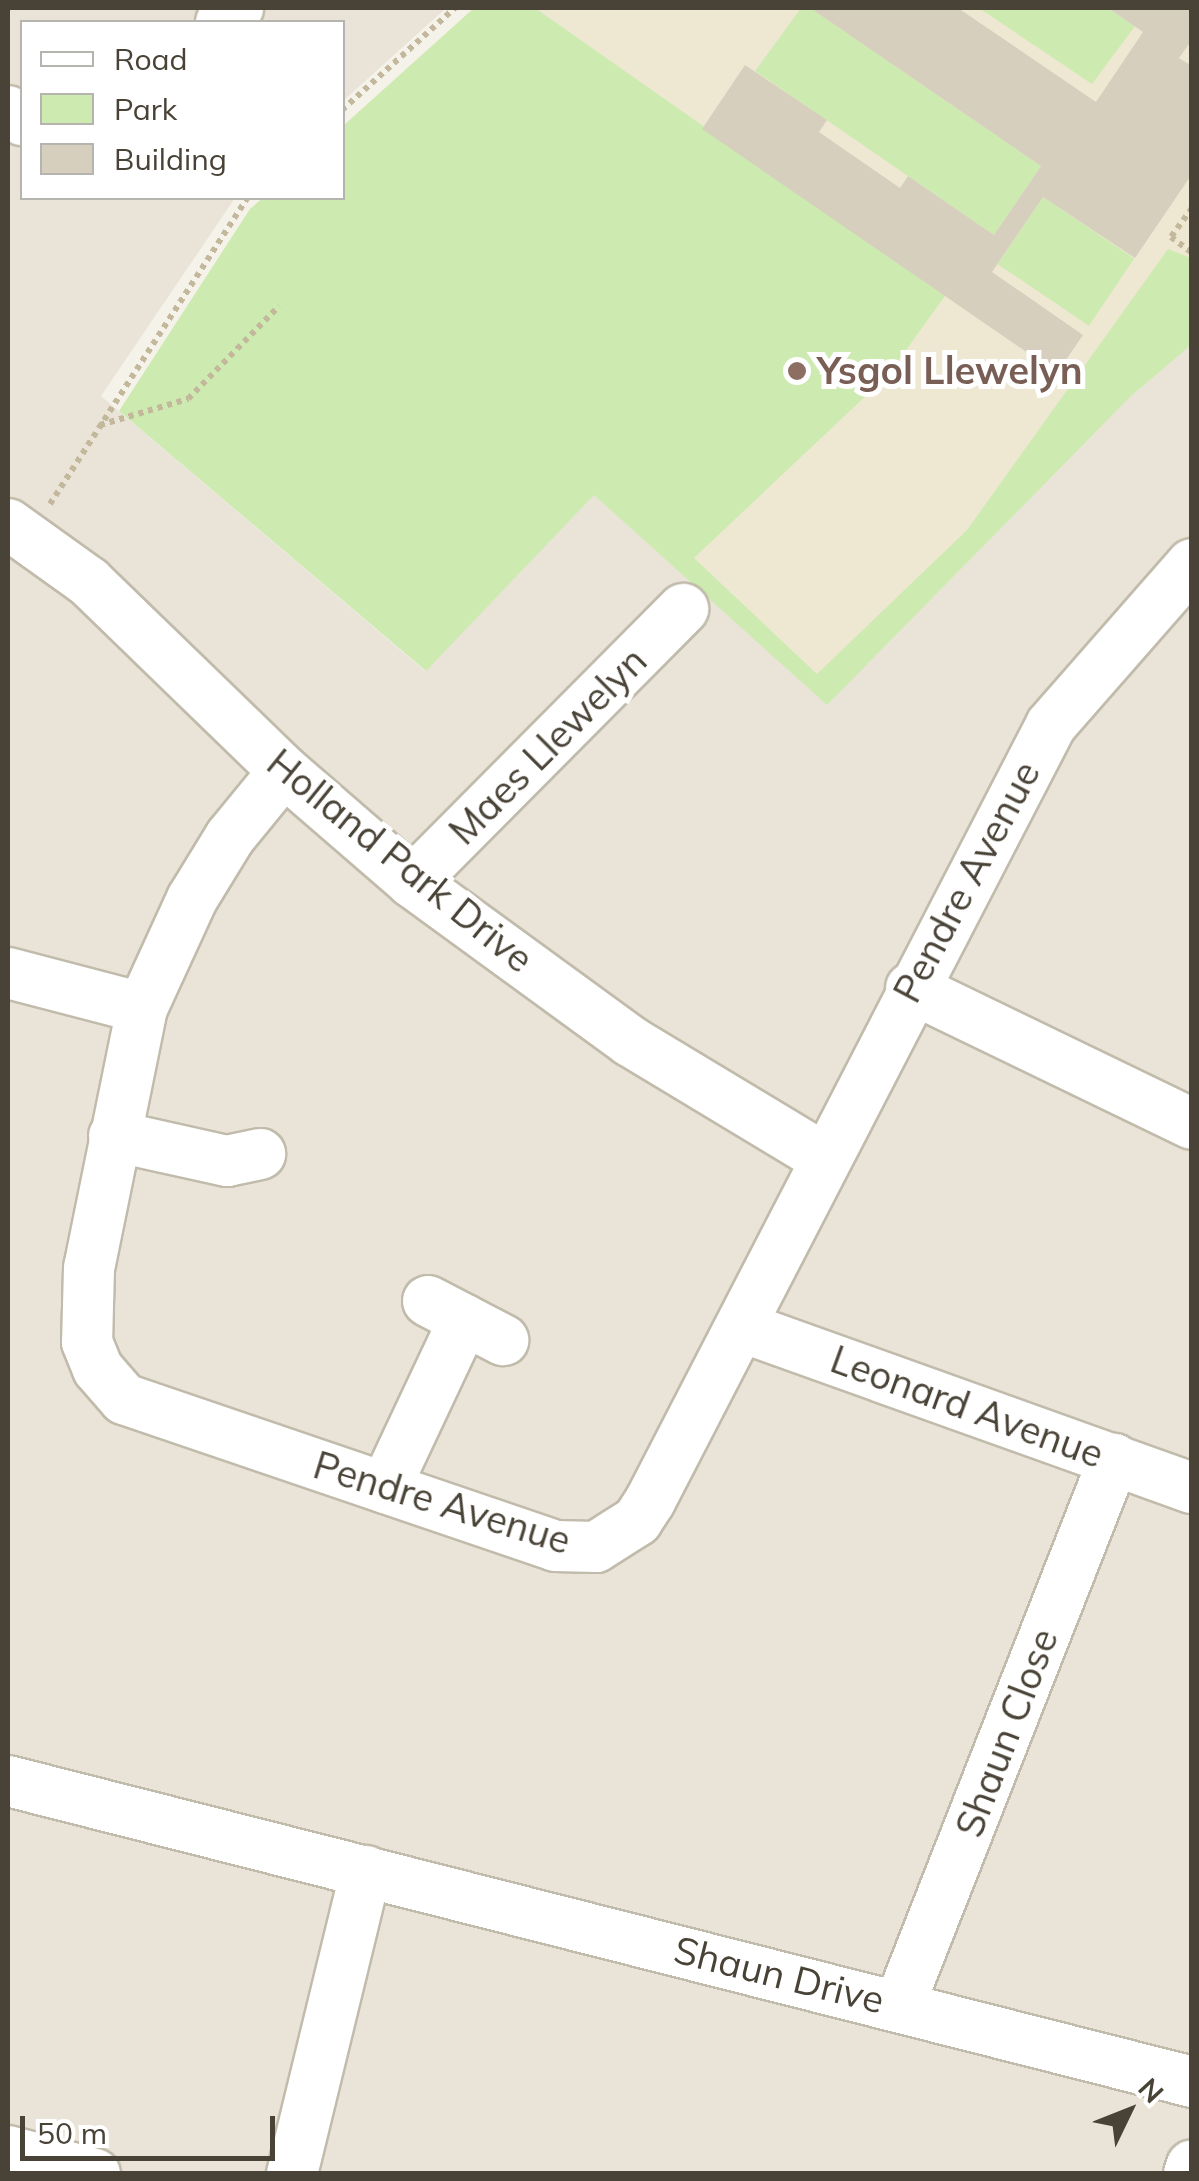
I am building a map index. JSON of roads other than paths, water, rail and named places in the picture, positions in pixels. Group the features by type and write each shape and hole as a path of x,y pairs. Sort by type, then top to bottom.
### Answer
{"street":[{"name":"Holland Park Drive","path":"18,531 89,582 284,771 412,882 630,1041 824,1158"},
{"name":"Pendre Avenue","path":"284,771 230,837 192,899 142,1008 89,1268 88,1342 98,1369 124,1399 555,1546 630,1550 650,1502 742,1327 824,1158 1051,725 1192,564"},
{"name":"Maes Llewelyn","path":"412,882 654,666 683,609"},
{"path":"8,973 142,1008"},
{"path":"911,988 1192,1124"},
{"path":"114,1136 227,1161 260,1154"},
{"path":"385,1488 465,1320"},
{"name":"Leonard Avenue","path":"742,1327 1192,1488"},
{"name":"Shaun Close","path":"899,2006 1114,1460"},
{"name":"Shaun Drive","path":"8,1781 1192,2082"},
{"path":"292,2174 366,1871"},
{"path":"8,2150 95,2174"},
{"path":"1188,2174 1192,2166"}],"place":[{"name":"Ysgol Llewelyn","path":"797,371"}]}
